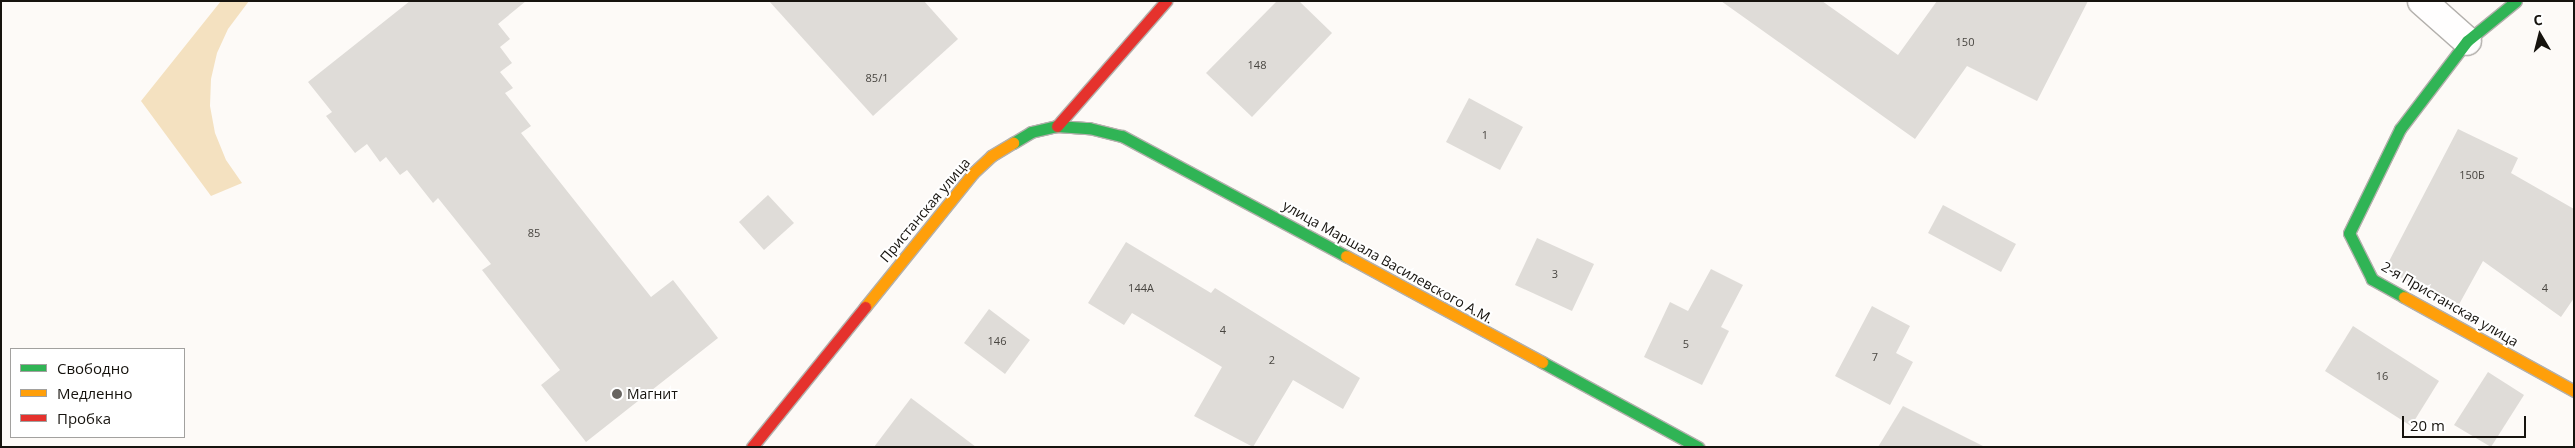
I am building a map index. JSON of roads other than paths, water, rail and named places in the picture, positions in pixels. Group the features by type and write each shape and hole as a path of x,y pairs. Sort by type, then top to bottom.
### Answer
{"street":[{"path":"1057,126 1166,1"},
{"path":"2422,1 2467,41"},
{"name":"2-я Пристанская улица","path":"2516,1 2467,41 2400,129 2349,233 2372,279 2574,391"},
{"name":"Пристанская улица","path":"752,447 974,173 991,156 1032,132 1057,126"},
{"name":"улица Маршала Василевского А.М.","path":"1057,126 1090,128 1122,136 1698,447"}],"place":[{"name":"Магнит","path":"617,394"}]}
